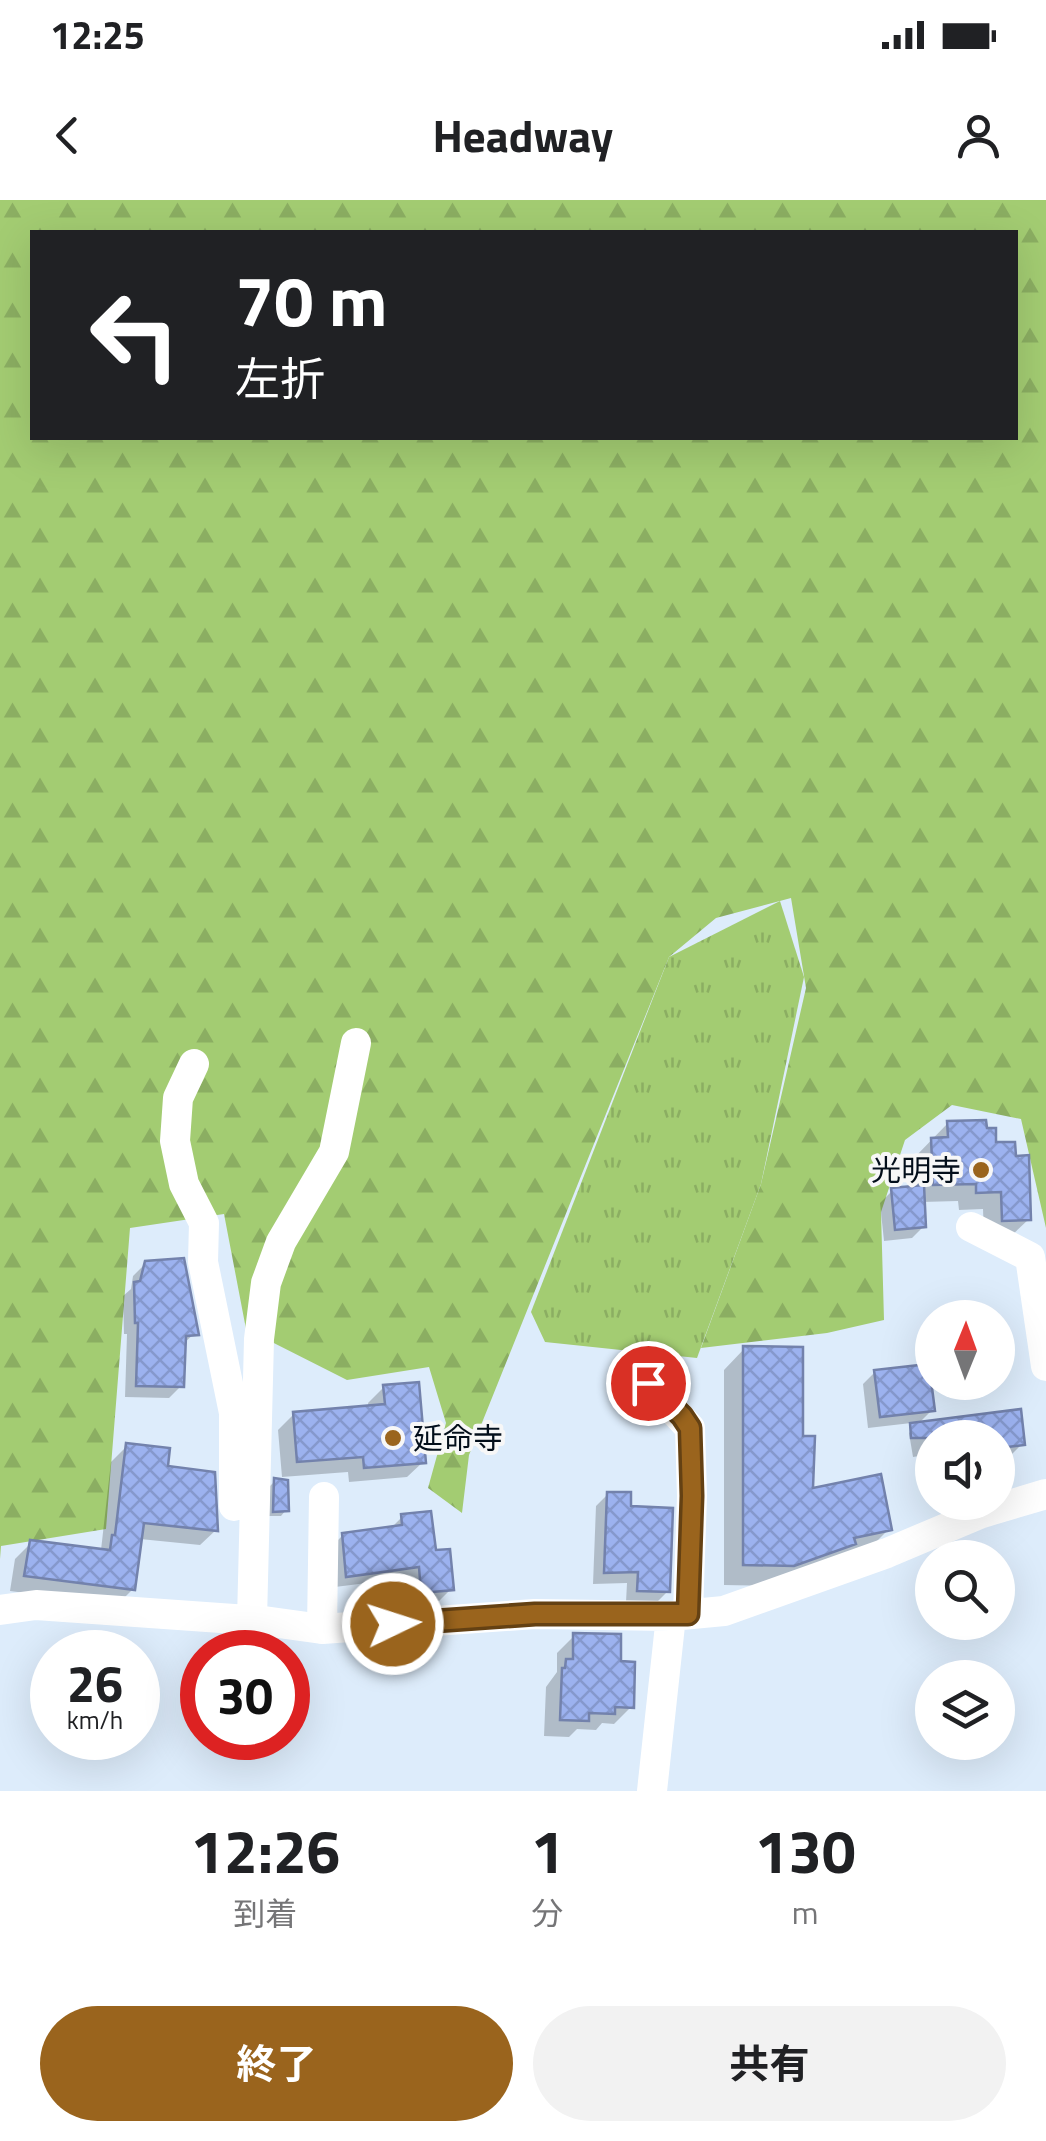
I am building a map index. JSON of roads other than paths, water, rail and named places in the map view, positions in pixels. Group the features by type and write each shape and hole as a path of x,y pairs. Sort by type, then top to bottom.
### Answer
{"street":[{"path":"243,1619 258,1339 266,1283 281,1242 334,1152 356,1043"},
{"path":"194,1064 178,1098 175,1141 184,1184 204,1224 202,1262 234,1413 243,1619"},
{"path":"971,1228 1030,1257 1046,1366"},
{"path":"648,1383 690,1428 692,1496 679,1615 652,1791"},
{"path":"0,1610 36,1605 243,1619 322,1630 535,1614 679,1615 724,1610 887,1553 982,1513 1046,1494"},
{"path":"322,1630 324,1497"}],"place":[{"name":"光明寺","path":"981,1170"},
{"name":"延命寺","path":"393,1438"}]}
